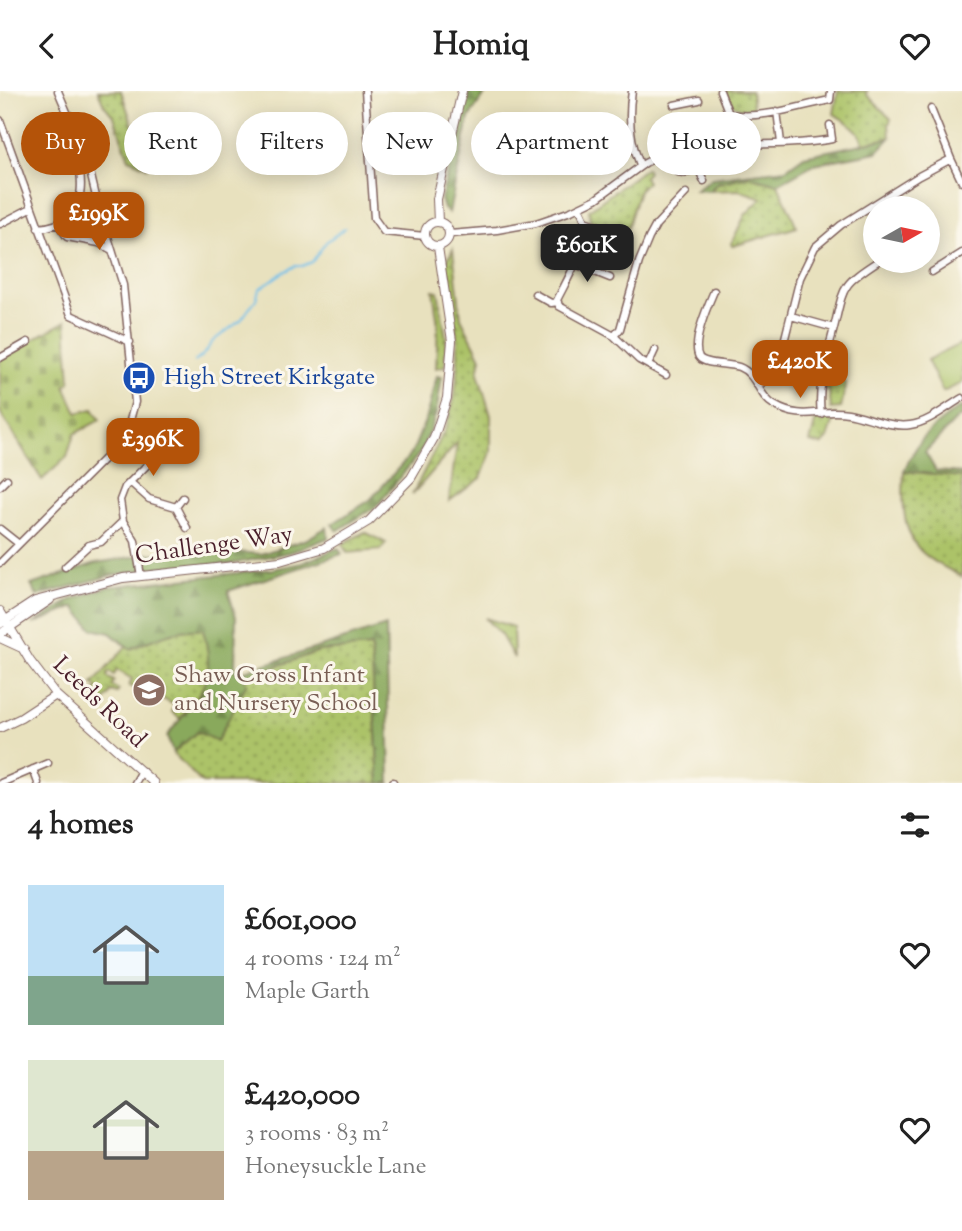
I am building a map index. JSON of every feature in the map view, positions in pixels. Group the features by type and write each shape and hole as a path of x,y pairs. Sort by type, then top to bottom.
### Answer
{"main road":[{"path":"438,222 437,199 462,91"},
{"path":"438,222 447,227 450,234 446,243 438,247 431,245 425,236 428,225 438,222"},
{"name":"Challenge Way","path":"0,636 6,623 35,612 52,598 65,592 141,576 281,561 324,548 369,521 411,478 434,438 447,398 452,341 438,247"},
{"name":"Leeds Road","path":"0,611 39,674 56,695 154,783"},
{"path":"0,636 24,649"},
{"path":"0,728 56,695"},
{"path":"44,704 68,705"}],"street":[{"path":"0,563 98,467 126,435 135,402 123,285 87,159 58,91"},
{"path":"365,91 374,218 384,232 425,236"},
{"path":"632,91 628,116 632,144 639,162"},
{"path":"688,91 690,101"},
{"path":"720,91 728,112"},
{"path":"761,113 830,100 831,91"},
{"path":"38,228 58,224 77,209 82,188 62,100"},
{"path":"674,105 699,100"},
{"path":"931,109 962,182"},
{"path":"777,111 781,143"},
{"path":"0,120 71,315 130,342"},
{"path":"761,146 803,141 810,144 832,139 830,125"},
{"path":"893,196 919,176 951,159"},
{"path":"450,234 536,223 596,199 647,162"},
{"path":"701,175 704,181"},
{"path":"614,337 620,329 639,262 656,225 686,193"},
{"path":"558,302 575,264 585,230 586,221 579,207"},
{"path":"0,224 30,208"},
{"path":"759,385 772,377 777,370 800,278 815,247 841,225 863,214"},
{"path":"586,221 621,235"},
{"path":"58,224 67,237 99,243 112,250"},
{"path":"940,267 962,253"},
{"path":"575,264 610,278"},
{"path":"821,414 821,382 844,288 863,271"},
{"path":"714,291 701,320 698,354 701,360 740,367 751,374 769,402 775,406 805,415 847,412 909,426 922,422 962,398"},
{"path":"535,294 551,303 558,302"},
{"path":"558,302 559,306 614,337 639,360 666,375"},
{"path":"791,316 834,327"},
{"path":"0,358 28,342"},
{"path":"648,365 655,349"},
{"path":"141,576 135,541 123,521 120,500 123,490 157,455"},
{"path":"0,486 7,479"},
{"path":"130,482 149,499 176,507 187,528"},
{"path":"176,507 183,498"},
{"path":"65,567 89,545 101,542 123,521"},
{"path":"0,529 19,544"},
{"path":"1,783 48,763"},
{"path":"33,769 38,783"},
{"path":"135,783 142,771"}],"green space":[{"path":"98,91 121,91 128,112 124,112 124,145 114,117 104,105"},
{"path":"469,91 487,91 471,112 457,175 457,137"},
{"path":"725,91 751,91 753,109 736,106"},
{"path":"838,91 867,91 866,94 891,119 890,138 863,143 856,130 834,114"},
{"path":"890,138 877,152 814,164 778,184 748,176 717,183 710,191 695,190 712,178 761,175 761,172 786,169 804,156"},
{"path":"646,168 647,173 644,177 647,182 639,190 626,232 590,222 589,210"},
{"path":"447,175 457,175 449,213 444,209 441,199"},
{"path":"748,176 778,184 797,227 733,246 731,244 745,215 762,198 739,190 710,191 717,183"},
{"path":"453,249 461,318 481,358 478,373 491,416 491,452 481,478 449,501 457,443 412,495 445,430 454,400 458,342 446,262"},
{"path":"433,290 438,291 446,337 445,366 436,368 438,325"},
{"path":"66,321 70,382 65,386 77,413 93,409 100,420 74,434 67,457 42,480 0,412 0,358"},
{"path":"962,343 962,383 943,392 927,360"},
{"path":"437,376 442,377 436,414 422,450 377,506 337,531 332,524 370,500 412,453 425,421"},
{"path":"825,378 846,383 841,408 831,409 829,390 823,390"},
{"path":"962,406 962,418 959,417 925,452 936,471 962,473 962,477 904,471 915,449 927,434"},
{"path":"836,414 828,438 822,445 810,442 816,419"},
{"path":"904,471 962,477 962,577 928,557 913,540 905,518"},
{"path":"327,527 328,538 291,552 231,564 165,567 112,575 37,596 31,585 96,563 150,554 224,551 261,554 307,539"},
{"path":"365,532 386,543 381,550 347,553 342,544"},
{"path":"338,548 342,554 228,591 236,617 235,671 238,673 386,626 390,783 379,783 371,647 319,651 243,678 247,683 217,741 197,732 173,753 167,736 196,699 207,677 207,648 203,630 174,632 130,649 110,633 92,629 75,607 33,624 71,600 107,587 274,569 302,563"},
{"path":"485,618 513,627 514,658 501,635"},
{"name":"Shaw Cross Infant and Nursery School","path":"187,629 203,630 209,669 197,697 180,719 172,712 175,705 147,691 129,686 132,679 117,670 114,675 109,672 107,677 114,681 112,686 119,690 117,693 112,691 104,702 94,692 98,688 93,684 126,646 130,649 163,635"},
{"path":"371,647 379,783 202,783 173,753 197,731 217,741 243,678 319,651"}],"waterway":[{"path":"284,272 312,262 326,242 345,228"},
{"path":"194,362 213,341 241,320 256,299 259,289 282,273"}],"place":[{"name":"High Street Kirkgate","path":"139,378"},
{"name":"Shaw Cross Infant and Nursery School","path":"149,690"}]}
